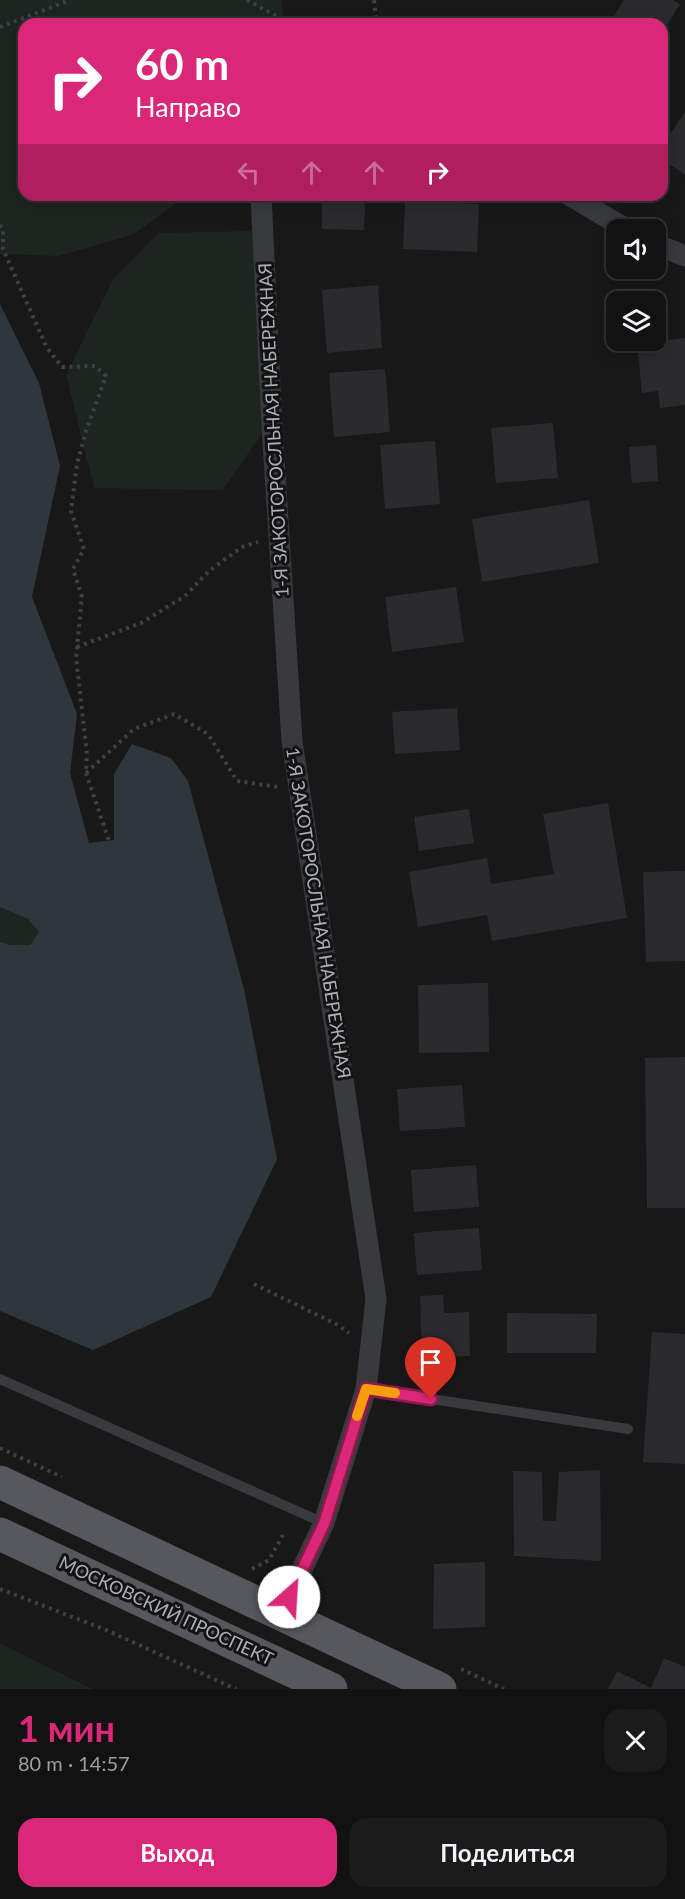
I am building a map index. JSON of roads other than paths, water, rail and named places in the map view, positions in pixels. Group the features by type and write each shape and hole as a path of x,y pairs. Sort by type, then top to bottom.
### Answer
{"main road":[{"path":"0,1482 281,1614 446,1677"},
{"name":"МОСКОВСКИЙ ПРОСПЕКТ","path":"0,1534 331,1689"}],"street":[{"name":"1-Я ЗАКОТОРОСЛЬНАЯ НАБЕРЕЖНАЯ","path":"261,201 272,426 292,741 376,1299 366,1389 324,1524 281,1614"},
{"path":"579,201 609,219"},
{"path":"666,248 685,256"}],"lane":[{"path":"0,1379 324,1524"},
{"path":"366,1389 628,1429"}]}
